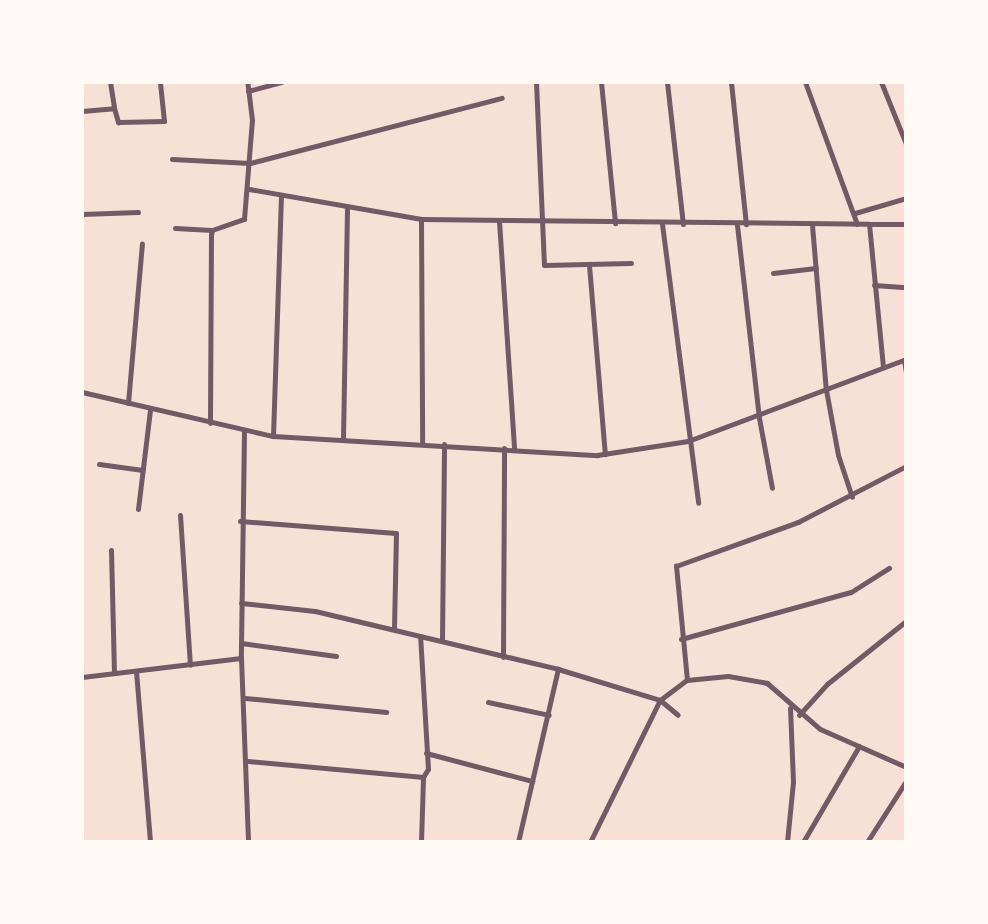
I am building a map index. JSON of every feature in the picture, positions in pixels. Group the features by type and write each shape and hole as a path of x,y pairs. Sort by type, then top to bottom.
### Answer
{"street":[{"path":"110,82 118,122 164,121 160,82"},
{"path":"175,228 212,230 241,224 249,189 247,82"},
{"path":"248,91 282,82"},
{"path":"536,82 544,265 631,263"},
{"path":"601,82 615,223"},
{"path":"667,82 683,224"},
{"path":"731,82 746,225"},
{"path":"805,82 857,224"},
{"path":"881,82 906,144"},
{"path":"172,159 250,163 502,98"},
{"path":"82,111 114,108"},
{"path":"249,189 421,219 543,224 906,224"},
{"path":"273,436 281,196"},
{"path":"855,213 906,198"},
{"path":"343,439 347,208"},
{"path":"82,214 138,212"},
{"path":"421,219 422,442"},
{"path":"499,221 514,449"},
{"path":"662,224 698,503"},
{"path":"869,224 883,367"},
{"path":"737,225 759,418 772,488"},
{"path":"812,225 826,390 838,455 852,497"},
{"path":"210,423 212,230"},
{"path":"128,403 142,244"},
{"path":"589,265 605,454"},
{"path":"773,273 816,268"},
{"path":"874,285 906,287"},
{"path":"82,392 244,432 273,436 605,454 688,441 759,418 905,360 906,373"},
{"path":"138,509 150,410"},
{"path":"244,432 240,521 241,658 245,698 248,842"},
{"path":"442,641 444,444"},
{"path":"503,657 504,448"},
{"path":"99,464 143,470"},
{"path":"687,680 676,566 852,497 906,466"},
{"path":"180,515 190,665"},
{"path":"240,521 396,533 394,629"},
{"path":"111,550 114,673"},
{"path":"681,639 851,592 889,568"},
{"path":"241,603 315,611 558,669 660,700 678,715"},
{"path":"799,715 827,684 906,621"},
{"path":"420,636 426,753 421,842"},
{"path":"241,643 336,656"},
{"path":"82,677 241,658"},
{"path":"518,842 558,669"},
{"path":"136,671 150,842"},
{"path":"590,842 660,700 687,680 728,676 767,683 799,715 906,767"},
{"path":"245,698 386,712"},
{"path":"488,702 549,715"},
{"path":"787,842 793,782 790,707"},
{"path":"803,842 859,746"},
{"path":"426,753 532,781"},
{"path":"247,761 423,777"},
{"path":"867,842 906,781"}]}
